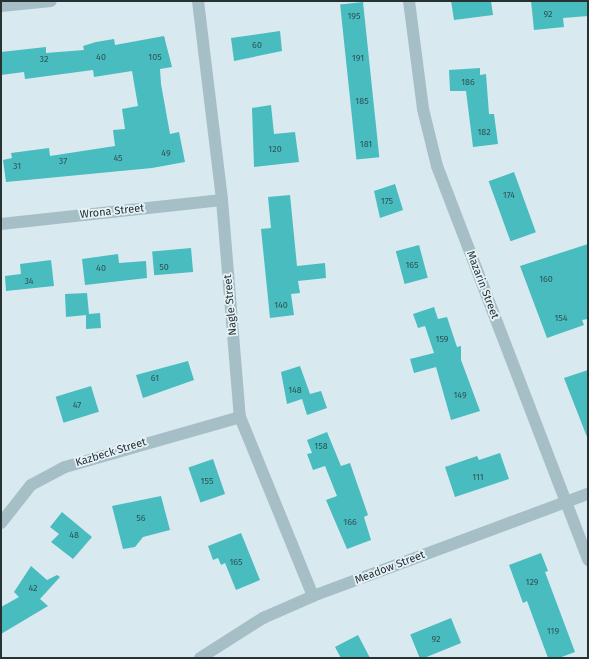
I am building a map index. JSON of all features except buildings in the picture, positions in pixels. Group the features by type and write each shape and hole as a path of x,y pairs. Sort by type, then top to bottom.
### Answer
{"street":[{"path":"1,6 51,1"},
{"name":"Nagle Street","path":"198,1 222,200 240,417 313,596"},
{"name":"Mazarin Street","path":"409,1 423,109 437,166 588,560"},
{"name":"Wrona Street","path":"1,224 222,200"},
{"name":"Kazbeck Street","path":"1,523 30,485 65,467 240,417"},
{"name":"Meadow Street","path":"200,658 263,618 313,596 588,494"}]}
